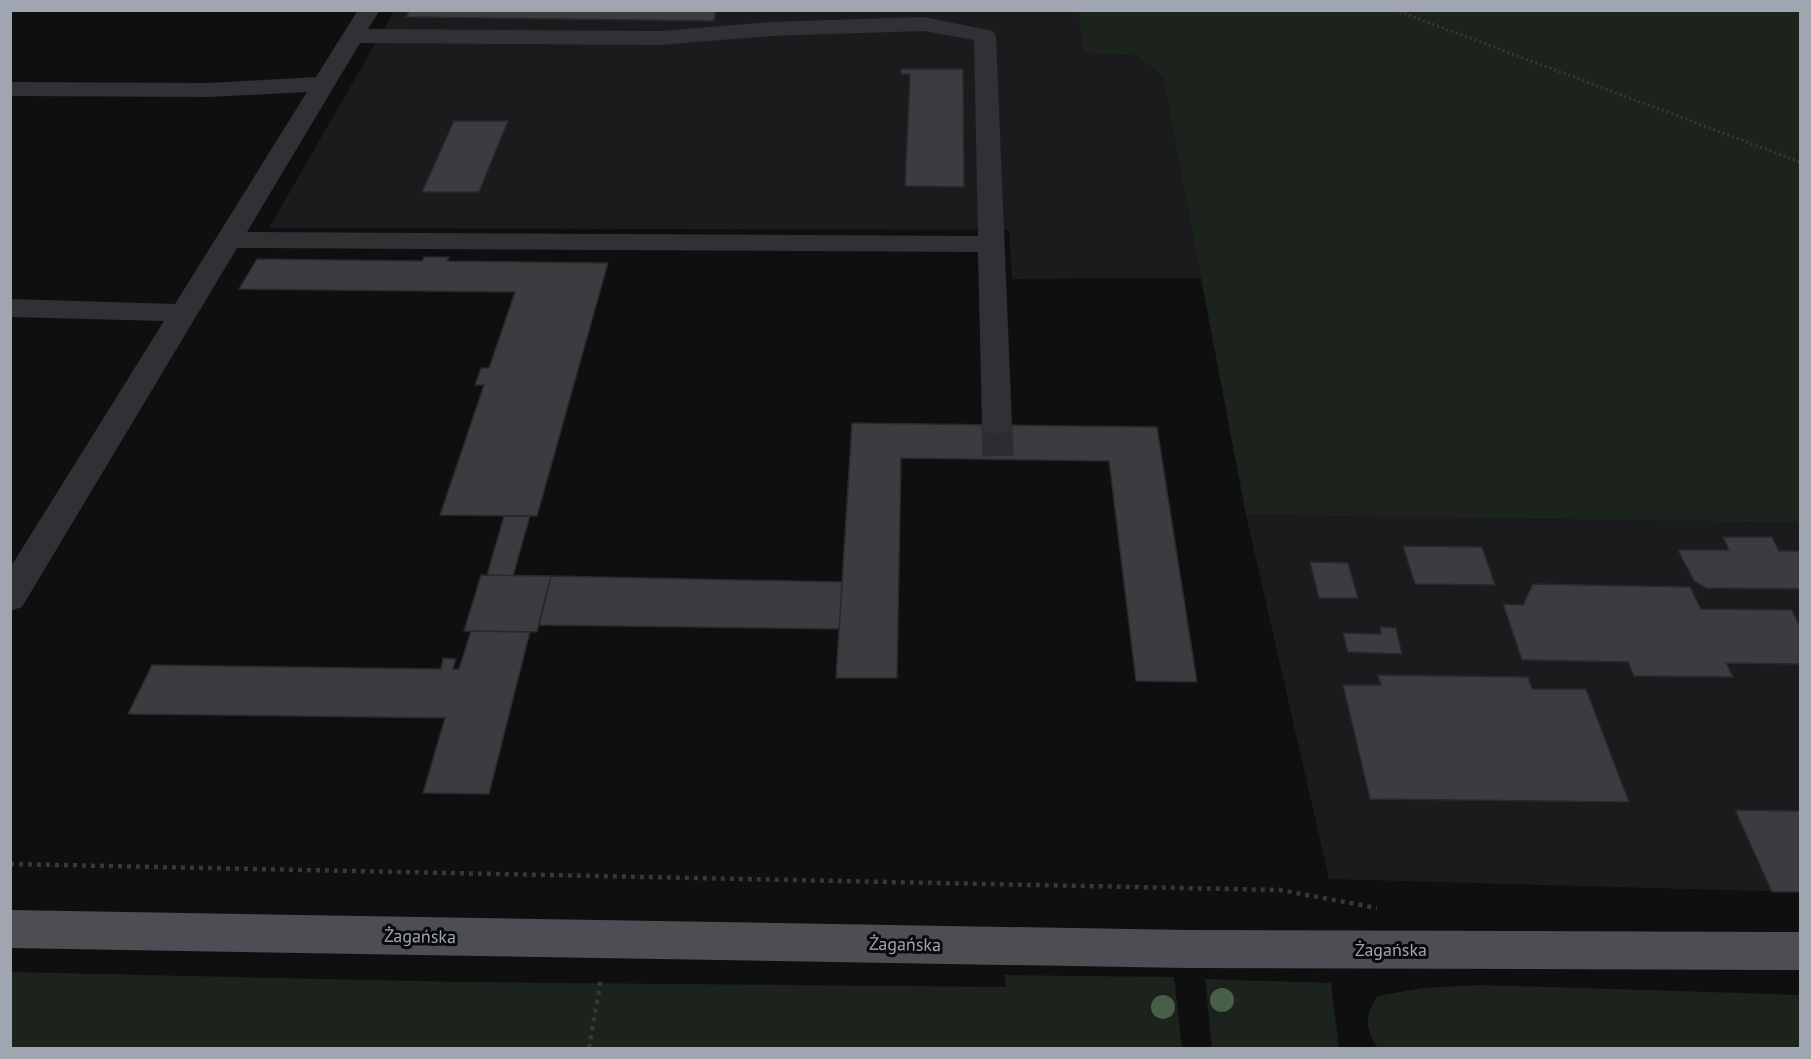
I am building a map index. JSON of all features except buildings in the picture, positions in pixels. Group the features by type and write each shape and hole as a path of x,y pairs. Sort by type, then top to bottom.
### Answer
{"main road":[{"name":"Żagańska","path":"10,929 1187,949 1800,951"}],"lane":[{"path":"10,598 369,10"},
{"path":"354,36 660,38 924,17 985,36 996,425"},
{"path":"10,89 208,90 324,84"},
{"path":"230,240 991,244"},
{"path":"10,308 183,313"}],"path":[{"path":"1395,10 1800,162"},
{"path":"10,864 1280,890 1388,910"},
{"path":"589,1048 607,939"}],"shaded area":[{"path":"394,11 1078,11 1084,53 1138,56 1163,78 1201,278 1012,279 1009,230 269,228"},
{"path":"1078,11 1800,11 1800,523 1246,515 1163,78 1138,56 1083,53"},
{"path":"1246,515 1800,523 1800,892 1329,879"},
{"path":"11,972 463,982 1006,987 1004,975 1174,977 1182,1048 11,1048"},
{"path":"1205,979 1331,983 1339,1048 1212,1048"},
{"path":"1481,985 1800,995 1800,1048 1378,1048 1371,1035 1368,1016 1378,996 1422,988"}],"tunnel":[{"path":"997,425 998,459"}]}
